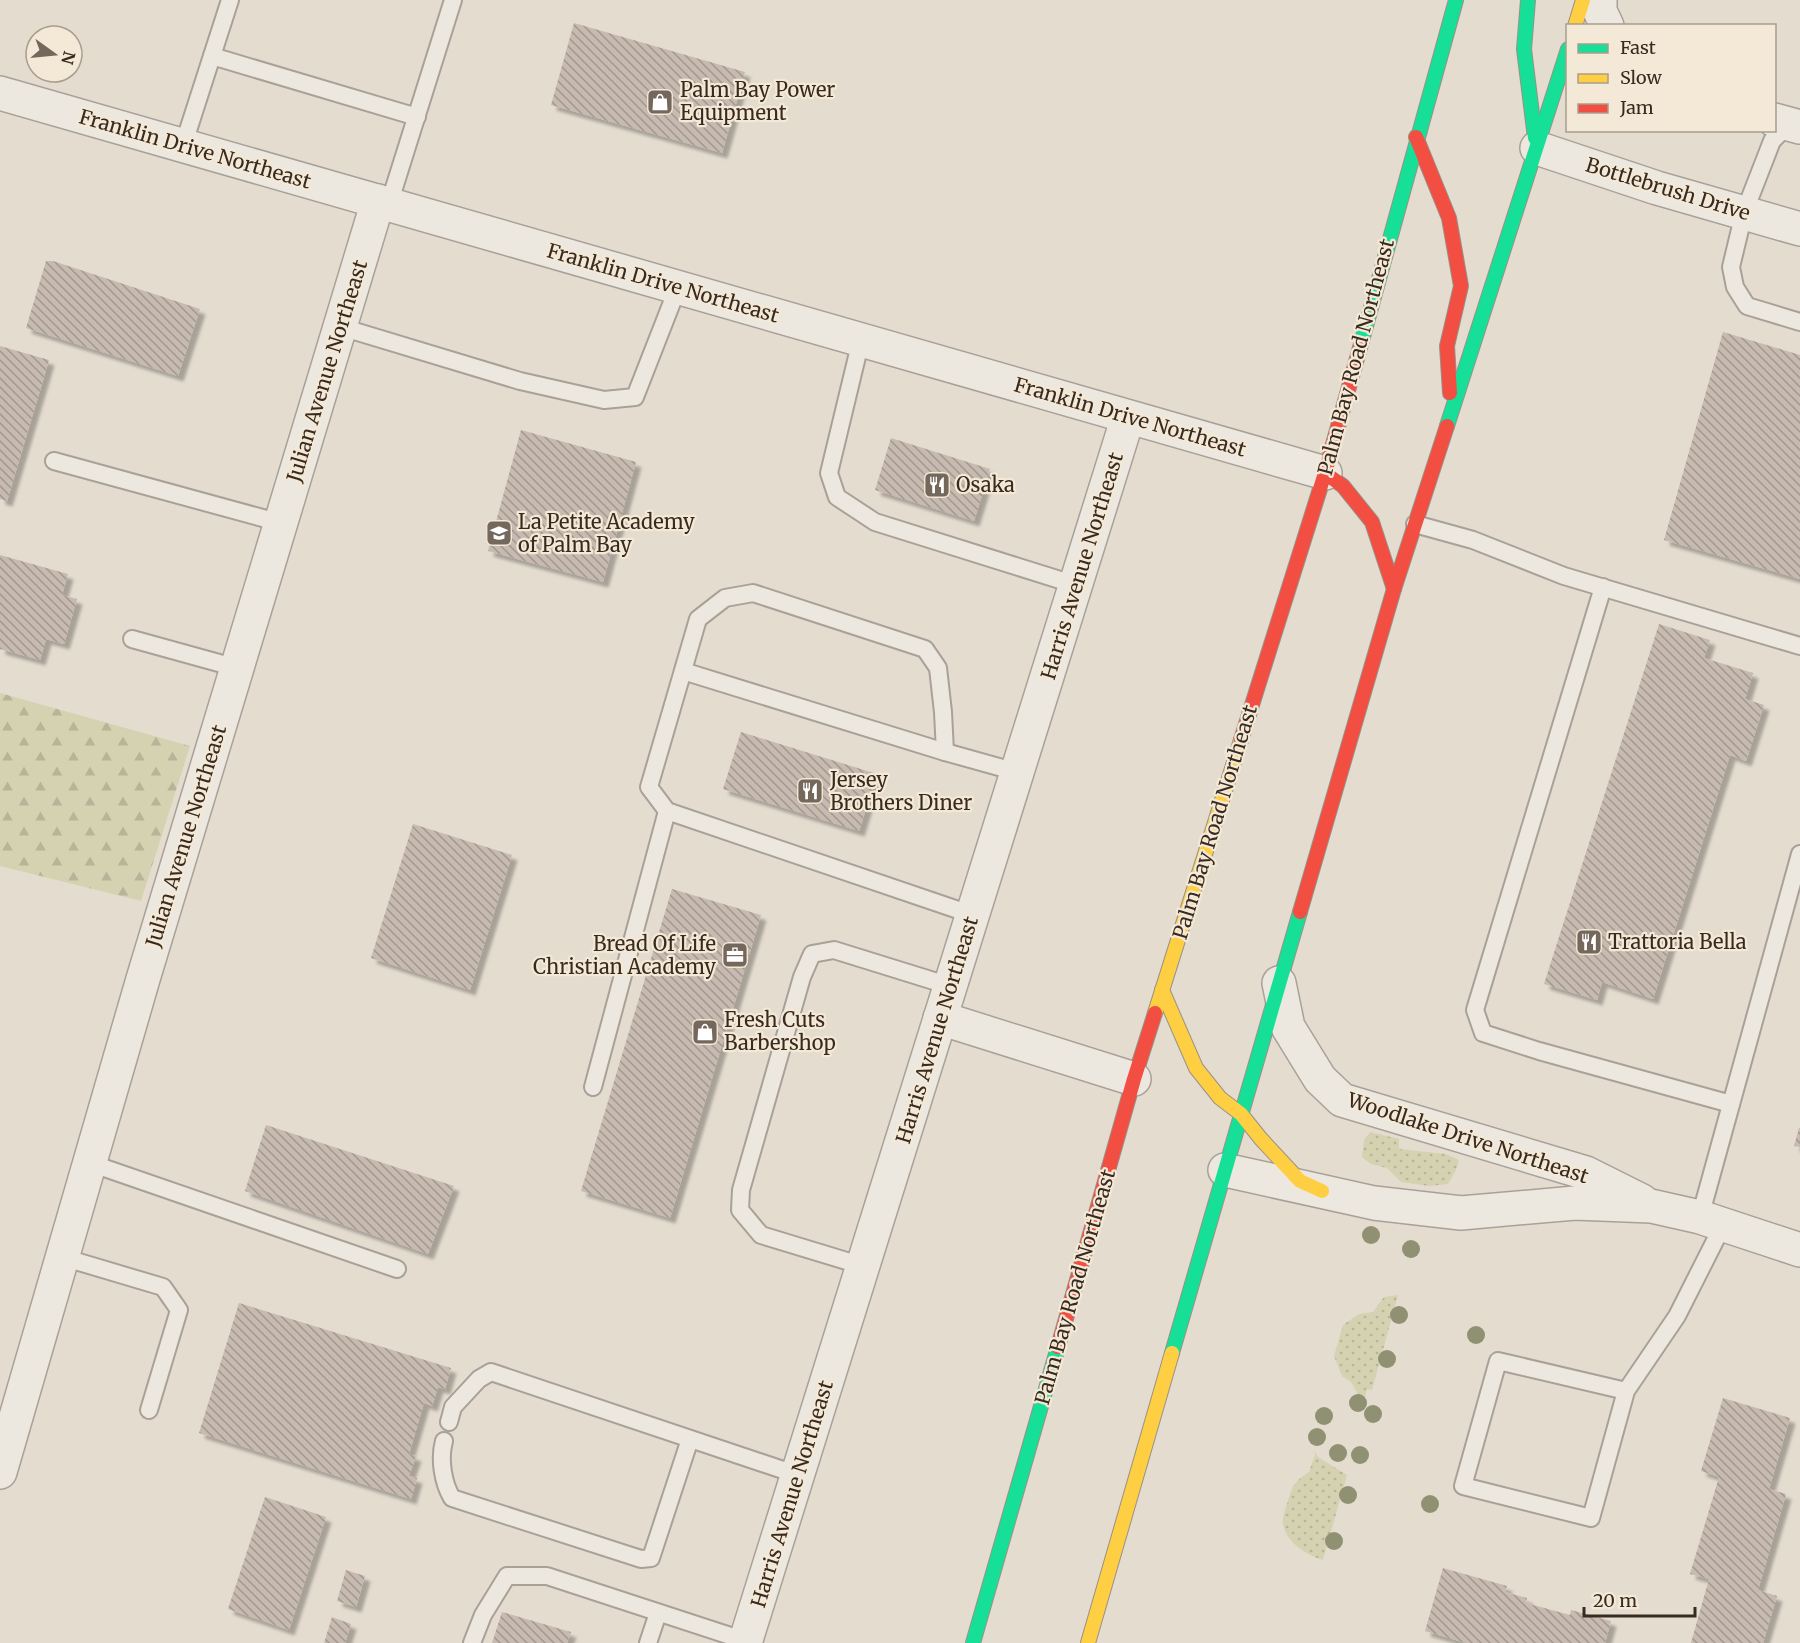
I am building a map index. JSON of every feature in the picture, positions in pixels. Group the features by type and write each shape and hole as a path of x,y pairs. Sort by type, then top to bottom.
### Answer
{"main road":[{"name":"Palm Bay Road Northeast","path":"973,1643 1134,1079 1325,473 1416,137 1456,0"},
{"path":"1528,0 1524,49 1537,148"},
{"path":"1576,24 1583,0"},
{"path":"1088,1643 1394,589 1566,55"},
{"path":"1416,137 1449,218 1461,286 1447,346 1452,410"},
{"path":"1325,473 1343,486 1372,522 1394,589"},
{"path":"1162,990 1196,1068 1220,1098 1241,1114 1300,1181 1322,1191"}],"street":[{"path":"1600,0 1600,11 1606,24"},
{"name":"Franklin Drive Northeast","path":"0,93 1325,473"},
{"name":"Bottlebrush Drive","path":"1537,148 1657,188 1800,229"},
{"name":"Julian Avenue Northeast","path":"0,1472 143,979 237,668 341,327 384,203"},
{"name":"Harris Avenue Northeast","path":"746,1642 1128,417"},
{"name":"Woodlake Drive Northeast","path":"1279,983 1288,1028 1320,1079 1342,1100 1586,1173 1652,1206"},
{"path":"940,1018 1134,1079"},
{"name":"Woodlake Drive Northeast","path":"1224,1170 1374,1203 1461,1213 1575,1203 1652,1206 1712,1221 1800,1250"}],"lane":[{"path":"183,146 230,0"},
{"path":"384,203 417,117 453,0"},
{"path":"212,56 417,117"},
{"path":"1788,124 1772,141 1744,213 1731,267 1735,287 1747,306 1800,322"},
{"path":"341,327 520,381 604,400 635,397 678,287"},
{"path":"861,340 829,473 837,497 874,522 1076,585"},
{"path":"54,462 281,523"},
{"path":"1415,524 1473,540 1564,576 1800,646"},
{"path":"1603,587 1474,1010 1482,1033 1731,1104"},
{"path":"945,752 938,668 925,650 753,593 725,598 698,619 649,787 667,811 973,915"},
{"path":"132,639 237,668"},
{"path":"683,671 1017,772"},
{"path":"593,1087 667,811"},
{"path":"1626,1391 1498,1361 1463,1486 1592,1518 1626,1391 1677,1316 1712,1221 1731,1104 1800,854"},
{"path":"863,1266 761,1235 740,1210 741,1190 802,977 812,954 834,950 950,986"},
{"path":"90,1163 397,1269"},
{"path":"62,1257 163,1287 179,1310 149,1410"},
{"path":"449,1422 453,1407 479,1379 491,1372 798,1475"},
{"path":"444,1441 442,1449 445,1487 452,1498 641,1559 651,1558 690,1439"},
{"path":"472,1643 483,1615 507,1576 547,1576 746,1642"},
{"path":"648,1643 658,1613"}],"green space":[{"path":"0,693 190,746 141,901 0,866"},
{"path":"1370,1132 1399,1139 1399,1149 1446,1154 1459,1160 1456,1170 1448,1184 1429,1186 1401,1182 1387,1168 1371,1164 1362,1157 1364,1140"},
{"path":"1398,1295 1372,1390 1367,1389 1365,1397 1360,1398 1351,1382 1342,1376 1334,1356 1343,1325 1359,1314 1373,1312 1384,1297"},
{"path":"1314,1450 1318,1457 1347,1475 1323,1560 1310,1555 1292,1542 1283,1524 1284,1512 1291,1491 1295,1484 1309,1472 1315,1455"}],"building":[{"path":"574,23 745,72 722,153 551,105"},
{"path":"46,261 53,261 200,309 178,376 26,328"},
{"path":"1723,332 1800,355 1800,579 1664,540"},
{"path":"0,346 49,360 7,501 0,499"},
{"path":"521,430 636,462 603,582 488,551"},
{"path":"891,438 990,469 974,521 875,490"},
{"path":"0,555 68,574 62,595 77,599 64,644 46,639 40,660 0,649"},
{"path":"1659,624 1710,640 1704,658 1753,673 1745,699 1764,705 1746,761 1730,755 1653,999 1602,982 1597,1000 1544,984"},
{"path":"741,732 877,774 859,831 723,789"},
{"path":"413,824 512,855 470,990 371,958"},
{"path":"672,889 761,915 670,1218 581,1191"},
{"path":"266,1125 454,1186 428,1254 245,1191"},
{"path":"1800,1128 1800,1147 1794,1146"},
{"path":"239,1303 451,1368 445,1389 438,1387 432,1406 424,1403 409,1454 416,1456 409,1476 417,1478 411,1499 199,1433"},
{"path":"1723,1398 1790,1418 1769,1489 1786,1494 1758,1590 1777,1596 1763,1643 1691,1643 1709,1579 1690,1574 1719,1477 1701,1471"},
{"path":"265,1497 326,1517 289,1630 228,1609"},
{"path":"1443,1568 1507,1586 1505,1592 1527,1598 1526,1603 1570,1615 1571,1610 1611,1621 1605,1643 1466,1643 1425,1631"},
{"path":"346,1570 365,1576 356,1607 337,1601"},
{"path":"502,1612 571,1632 567,1643 492,1643"},
{"path":"332,1617 351,1624 345,1643 324,1643"}],"traffic: fast":[{"path":"1361,344 1456,0"},
{"path":"1528,0 1524,49 1535,138"},
{"path":"1447,426 1566,55"},
{"path":"1172,1353 1300,912"},
{"path":"973,1643 1058,1347"}],"traffic: slow":[{"path":"1576,24 1583,0"},
{"path":"1155,1013 1241,740"},
{"path":"1162,990 1196,1068 1220,1098 1241,1114 1300,1181 1322,1191"},
{"path":"1088,1643 1172,1353"}],"traffic: jam":[{"path":"1416,137 1449,218 1461,286 1447,346 1450,393"},
{"path":"1241,740 1325,473 1361,344"},
{"path":"1300,912 1394,589 1447,426"},
{"path":"1325,473 1343,486 1372,522 1394,589"},
{"path":"1058,1347 1155,1013"}],"place":[{"name":"Palm Bay Power Equipment","path":"660,102"},
{"name":"Osaka","path":"937,485"},
{"name":"La Petite Academy of Palm Bay","path":"499,533"},
{"name":"Jersey Brothers Diner","path":"810,791"},
{"name":"Trattoria Bella","path":"1589,942"},
{"name":"Bread Of Life Christian Academy","path":"735,955"},
{"name":"Fresh Cuts Barbershop","path":"705,1032"}]}
